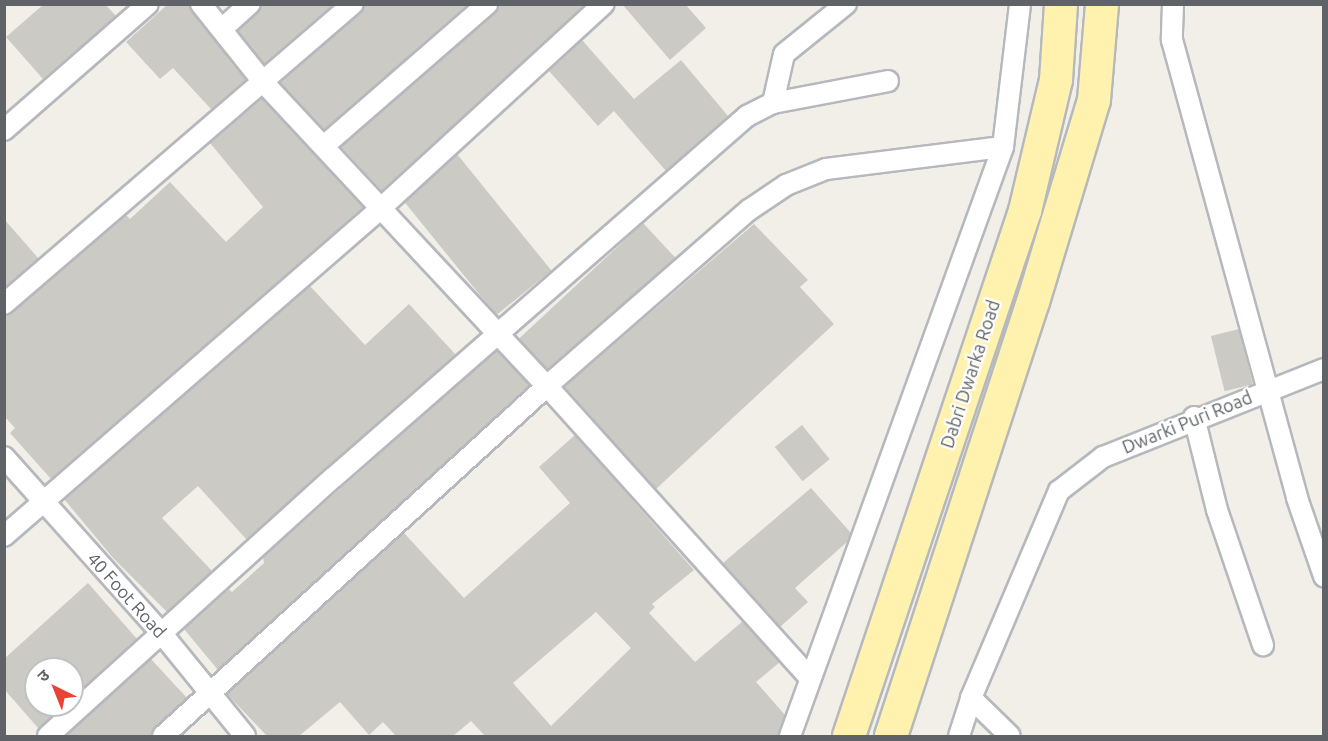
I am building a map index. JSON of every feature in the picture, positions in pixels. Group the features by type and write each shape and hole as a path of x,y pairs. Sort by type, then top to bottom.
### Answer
{"main road":[{"name":"Dabri Dwarka Road","path":"849,736 1024,211 1056,81 1061,4"},
{"name":"Dabri Dwarka Road","path":"891,736 1033,302 1094,100 1102,4"}],"street":[{"path":"4,130 148,4"},
{"path":"201,4 224,28 264,83 325,145 500,334 810,678"},
{"path":"224,28 250,4"},
{"path":"4,304 264,83 353,4"},
{"path":"325,145 487,4"},
{"path":"4,536 381,208 604,4"},
{"path":"773,103 783,54 846,4"},
{"path":"790,736 1003,147 1020,4"},
{"path":"1173,4 1172,40 1266,390 1323,576"},
{"path":"48,736 163,635 333,478 747,116 773,103 888,81"},
{"path":"163,736 547,386 749,210 786,184 826,169 1003,147"},
{"name":"Dwarki Puri Road","path":"971,698 1059,491 1103,457 1194,417 1323,369"},
{"path":"1194,417 1217,510 1263,645"},
{"name":"40 Foot Road","path":"4,457 163,635 209,695 245,736"},
{"path":"959,736 971,698 1010,736"}],"building":[{"path":"44,4 105,4 116,16 43,79 6,37"},
{"path":"168,4 189,4 246,80 212,110 173,68 160,79 126,42"},
{"path":"262,4 334,4 264,64 238,31"},
{"path":"365,4 468,4 324,130 280,83 361,13"},
{"path":"499,4 586,4 382,191 341,147 495,13"},
{"path":"622,4 685,4 706,28 670,60"},
{"path":"582,40 634,99 681,60 728,116 666,171 614,111 598,126 549,71"},
{"path":"262,98 364,207 51,479 10,433 15,428 4,416 4,316 126,215 130,219 170,182 226,242 263,207 210,143"},
{"path":"457,154 551,271 496,315 402,199"},
{"path":"4,219 39,259 4,288"},
{"path":"643,223 676,258 551,374 519,339"},
{"path":"754,224 808,280 800,287 834,324 656,489 564,387"},
{"path":"310,286 365,345 409,304 456,355 247,540 198,486 162,518 212,571 167,612 114,559 64,499"},
{"path":"1239,329 1253,384 1225,391 1211,336"},
{"path":"497,350 530,385 218,670 184,629 229,589 232,592 264,563 263,557"},
{"path":"802,425 830,459 802,481 775,447"},
{"path":"575,435 694,570 652,604 655,607 649,613 695,662 743,621 780,662 756,682 785,715 778,736 485,736 471,721 453,736 396,736 383,722 369,735 340,702 299,736 267,736 227,694 404,533 464,598 570,503 539,467","holes":["596,612 631,648 551,726 513,683"]},
{"path":"811,488 851,533 847,542 795,588 808,602 780,627 723,563"},
{"path":"88,583 137,639 84,687 84,657 24,657 24,712 4,689 4,659"},
{"path":"151,659 187,698 155,727 151,736 65,736"},
{"path":"28,717 52,717 39,729"}]}
